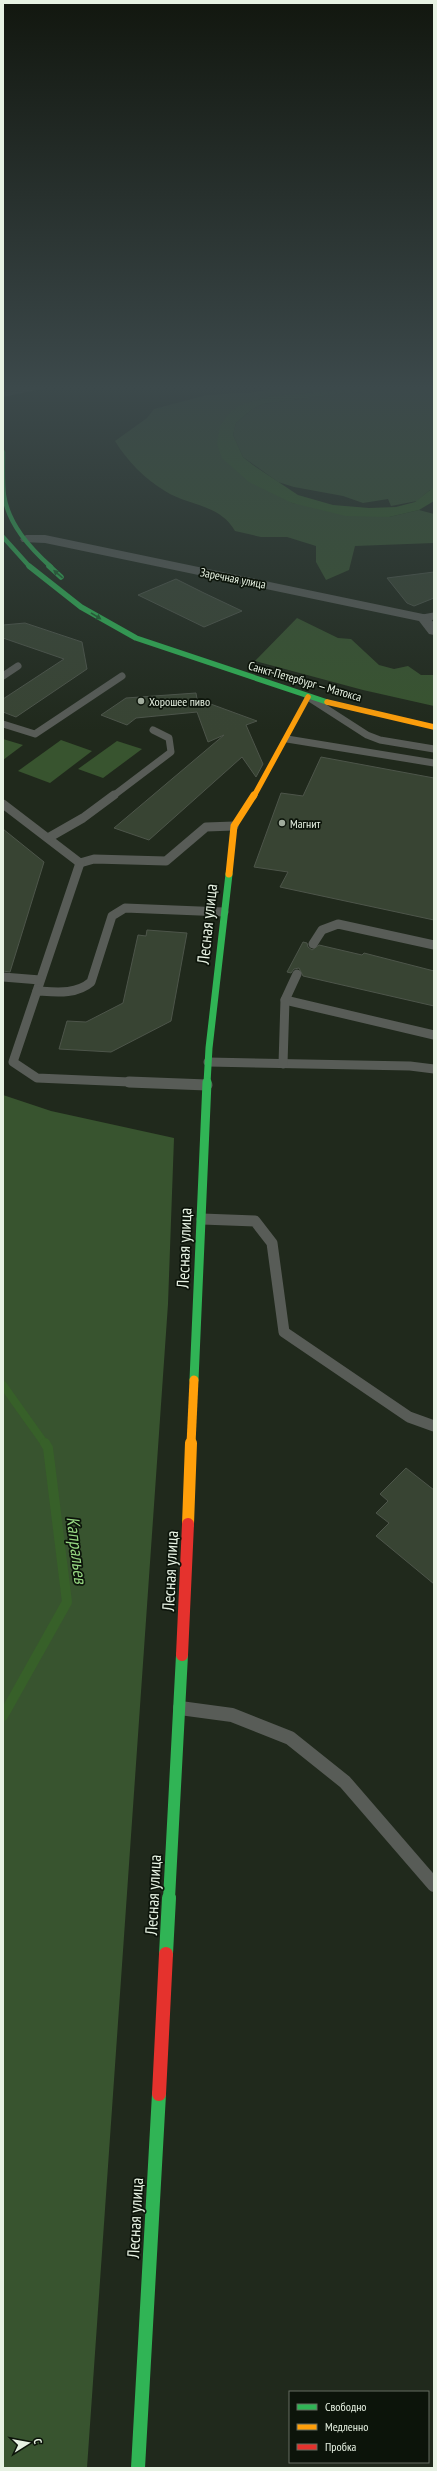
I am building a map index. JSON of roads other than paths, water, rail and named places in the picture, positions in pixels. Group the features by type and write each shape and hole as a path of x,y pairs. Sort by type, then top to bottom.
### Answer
{"street":[{"path":"5,500 8,517 46,564 70,584"},
{"name":"Санкт-Петербург — Матокса","path":"3,537 19,558 58,593 112,627 171,651 308,697 434,727"},
{"name":"Заречная улица","path":"26,539 45,539 429,617 434,631"},
{"name":"Санкт-Петербург — Матокса","path":"140,629 171,651"},
{"name":"Лесная улица","path":"138,2468 180,1708 208,1062 234,826 287,739 308,697"}],"lane":[{"path":"3,676 18,666"},
{"path":"3,724 35,734 122,676"},
{"path":"308,697 367,735 395,743 434,749"},
{"path":"48,838 83,818 171,752 170,738 153,730"},
{"path":"287,739 434,763"},
{"path":"3,804 80,863"},
{"path":"80,863 94,859 166,861 206,827 234,826"},
{"path":"80,863 13,1062 37,1078 207,1085"},
{"path":"37,991 78,990 87,987 91,982 112,916 117,912 136,908 224,912"},
{"path":"313,944 321,929 328,924 338,924 434,945"},
{"path":"283,1064 286,1000 297,974"},
{"path":"3,978 40,980"},
{"path":"286,1000 434,1036"},
{"path":"208,1062 410,1066 434,1069"},
{"path":"202,1219 255,1221 272,1243 284,1332 409,1417 434,1426"},
{"path":"180,1708 232,1715 290,1738 345,1782 434,1885"}],"waterway":[{"name":"Капральев","path":"3,1385 45,1444"},
{"name":"Капральев","path":"3,1716 67,1602 48,1448 45,1443"}],"place":[{"name":"Хорошее пиво","path":"141,701"},
{"name":"Магнит","path":"282,823"}]}
